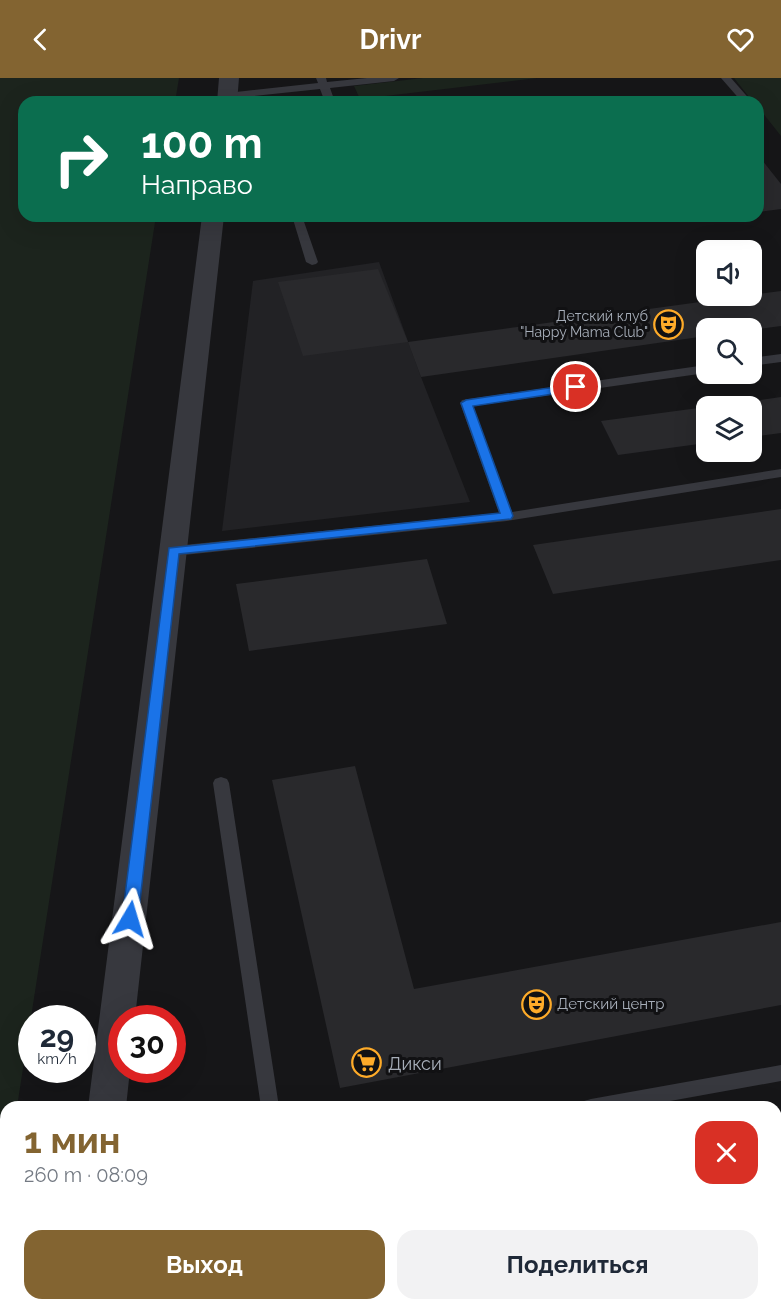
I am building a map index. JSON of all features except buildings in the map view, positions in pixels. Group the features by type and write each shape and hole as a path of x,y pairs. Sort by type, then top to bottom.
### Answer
{"street":[{"path":"108,1101 212,222"}],"lane":[{"path":"228,92 323,82 394,78"},
{"path":"726,78 742,96"},
{"path":"299,222 312,262"},
{"path":"762,361 781,358"},
{"path":"507,516 466,403 696,370"},
{"path":"174,551 507,516 781,473"},
{"path":"221,783 269,1101"},
{"path":"624,1101 781,1072"}],"shaded area":[{"path":"0,78 179,78 176,96 18,96 18,222 155,222 33,1005 18,1005 18,1083 21,1083 18,1101 0,1101"},
{"path":"423,78 537,78 385,96 359,96 354,86"},
{"path":"734,78 781,78 781,136 764,115 764,96 748,96"},
{"path":"379,262 470,502 222,531 253,281"}],"place":[{"name":"Детский клуб \"Happy Mama Club\"","path":"669,324"},
{"name":"Детский центр","path":"536,1004"},
{"name":"Дикси","path":"367,1063"}],"route":[{"path":"130,919 174,551 507,516 466,403 576,387"}]}
